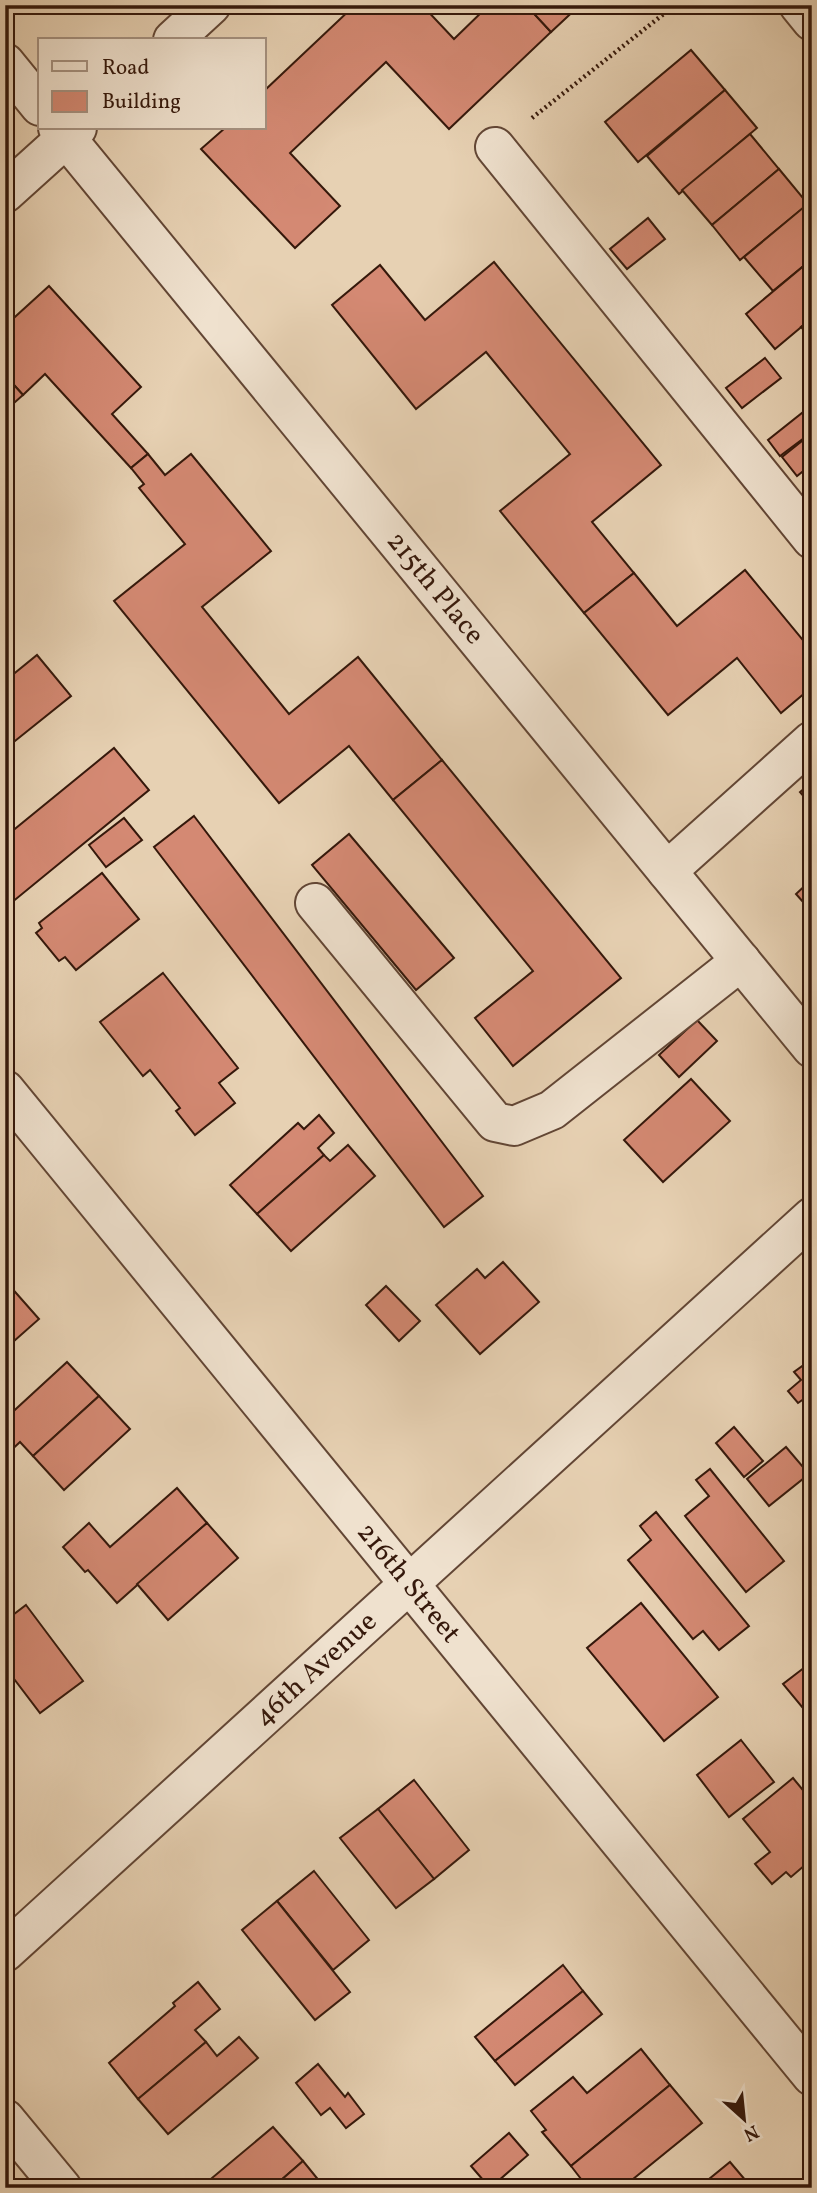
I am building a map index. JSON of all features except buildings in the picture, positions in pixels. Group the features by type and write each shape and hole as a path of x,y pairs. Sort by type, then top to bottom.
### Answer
{"street":[{"path":"175,38 211,5"},
{"path":"799,5 812,21"},
{"path":"5,63 38,104"},
{"path":"5,193 67,131"},
{"name":"215th Place","path":"67,131 812,1048"},
{"path":"495,147 812,539"},
{"path":"667,871 812,741"},
{"path":"315,903 495,1122 514,1126 552,1110 741,961"},
{"name":"216th Street","path":"5,1090 812,2076"},
{"name":"46th Avenue","path":"5,1952 812,1217"},
{"path":"5,2119 62,2188"}],"path":[{"path":"495,147 675,5"}]}
